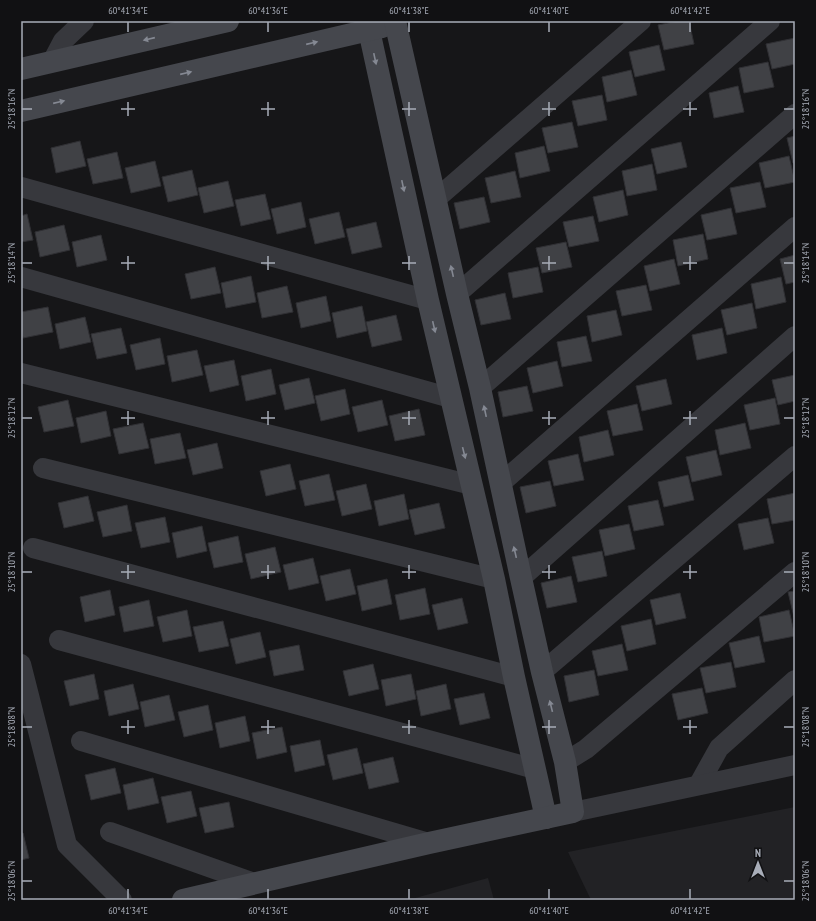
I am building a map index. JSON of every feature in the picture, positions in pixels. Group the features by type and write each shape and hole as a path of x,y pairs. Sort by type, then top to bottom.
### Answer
{"street":[{"path":"52,62 63,41 84,21"},
{"path":"21,68 228,21"},
{"path":"436,199 641,21"},
{"path":"457,294 770,21"},
{"path":"21,111 368,25 399,22 457,294 480,388 542,672 565,762 573,812"},
{"path":"368,25 428,300 494,579 514,677 546,818"},
{"path":"480,388 795,114"},
{"path":"21,187 428,300"},
{"path":"500,484 795,227"},
{"path":"21,277 451,398"},
{"path":"521,578 795,336"},
{"path":"21,372 472,485"},
{"path":"542,672 795,456"},
{"path":"43,468 494,579"},
{"path":"33,548 514,677"},
{"path":"565,762 586,749 795,572"},
{"path":"59,640 535,769"},
{"path":"21,664 67,845 122,900"},
{"path":"699,784 719,748 795,680"},
{"path":"81,742 429,843"},
{"path":"183,900 429,843 699,784 795,765"},
{"path":"110,832 254,883"}],"shaded area":[{"path":"795,807 795,900 591,900 568,852"},
{"path":"488,878 494,900 408,900"}],"building":[{"path":"678,21 689,21 694,44 664,50 658,25"},
{"path":"795,38 795,64 772,69 766,44"},
{"path":"659,45 665,70 635,77 629,52"},
{"path":"768,62 774,87 744,93 739,68"},
{"path":"631,70 637,95 607,102 602,77"},
{"path":"738,86 744,112 714,118 709,93"},
{"path":"602,95 607,120 578,126 572,101"},
{"path":"572,122 578,147 548,153 542,128"},
{"path":"795,136 795,163 793,163 787,138"},
{"path":"80,141 86,166 56,173 51,148"},
{"path":"681,142 687,167 657,174 651,149"},
{"path":"544,146 550,171 520,178 515,153"},
{"path":"117,152 123,178 93,184 87,159"},
{"path":"789,156 795,182 765,188 759,163"},
{"path":"155,161 161,186 131,193 125,168"},
{"path":"652,164 657,190 627,196 622,171"},
{"path":"192,170 198,195 168,202 162,177"},
{"path":"515,171 521,197 491,203 485,178"},
{"path":"228,181 234,206 204,213 198,188"},
{"path":"760,182 766,207 736,213 730,188"},
{"path":"623,190 628,215 599,222 593,197"},
{"path":"265,194 271,219 241,226 235,200"},
{"path":"484,197 490,222 460,229 454,203"},
{"path":"301,202 306,227 277,234 271,209"},
{"path":"731,208 737,234 707,240 701,215"},
{"path":"339,212 345,237 315,244 309,219"},
{"path":"27,214 33,240 21,242 21,216"},
{"path":"593,216 599,241 569,247 563,222"},
{"path":"376,222 382,247 352,254 346,229"},
{"path":"64,225 70,250 40,257 35,232"},
{"path":"703,234 708,259 678,266 673,240"},
{"path":"101,235 107,260 77,267 72,242"},
{"path":"566,242 572,267 542,273 536,248"},
{"path":"795,255 795,282 786,284 780,259"},
{"path":"674,259 680,284 650,291 644,266"},
{"path":"215,267 221,293 191,299 185,274"},
{"path":"538,267 543,292 513,298 508,273"},
{"path":"251,276 256,302 226,308 221,283"},
{"path":"781,277 786,302 756,309 751,284"},
{"path":"646,285 652,310 622,316 616,291"},
{"path":"287,286 293,312 262,318 257,293"},
{"path":"505,293 511,319 481,325 475,300"},
{"path":"326,296 331,321 301,328 296,303"},
{"path":"752,303 757,328 727,335 721,310"},
{"path":"362,306 367,331 337,338 332,313"},
{"path":"48,307 53,332 23,338 21,328 21,312"},
{"path":"616,310 622,335 592,342 587,316"},
{"path":"396,315 402,340 372,347 366,322"},
{"path":"85,317 91,342 60,349 55,324"},
{"path":"121,328 127,353 97,359 91,334"},
{"path":"722,328 727,353 697,360 692,335"},
{"path":"586,336 592,361 562,367 557,342"},
{"path":"160,338 165,364 136,370 130,345"},
{"path":"197,350 203,375 172,382 167,356"},
{"path":"234,360 239,385 210,392 204,366"},
{"path":"557,361 563,386 533,393 527,368"},
{"path":"271,369 276,394 246,401 241,376"},
{"path":"795,375 795,401 778,405 772,380"},
{"path":"309,378 315,403 285,410 279,385"},
{"path":"666,379 672,404 642,411 636,386"},
{"path":"527,386 533,411 503,417 498,392"},
{"path":"345,389 350,414 321,421 315,396"},
{"path":"775,398 780,424 750,430 744,405"},
{"path":"68,400 74,426 44,432 38,407"},
{"path":"382,400 388,425 358,432 352,407"},
{"path":"637,404 643,430 613,436 607,411"},
{"path":"419,409 425,435 395,441 389,416"},
{"path":"106,411 111,436 81,443 76,418"},
{"path":"143,423 149,448 119,454 113,429"},
{"path":"745,423 751,448 720,455 715,430"},
{"path":"608,430 614,455 584,462 579,437"},
{"path":"180,433 186,458 155,464 150,439"},
{"path":"217,443 223,468 193,475 187,450"},
{"path":"716,450 722,475 692,482 686,457"},
{"path":"578,454 584,480 554,486 548,461"},
{"path":"290,464 296,489 266,496 260,471"},
{"path":"329,474 335,500 305,506 299,481"},
{"path":"688,475 694,500 664,507 658,482"},
{"path":"550,481 556,506 526,513 520,487"},
{"path":"366,484 372,509 342,516 336,491"},
{"path":"795,493 795,520 772,524 767,499"},
{"path":"404,494 409,519 379,526 374,501"},
{"path":"88,496 94,521 64,528 58,503"},
{"path":"658,500 664,525 634,531 628,506"},
{"path":"439,503 445,528 415,535 409,510"},
{"path":"127,505 132,531 103,537 97,512"},
{"path":"165,517 170,542 141,548 135,523"},
{"path":"768,518 774,543 744,550 738,524"},
{"path":"629,524 635,549 605,556 599,530"},
{"path":"202,526 207,551 177,558 172,533"},
{"path":"238,536 243,562 214,568 208,543"},
{"path":"275,547 281,572 251,579 245,554"},
{"path":"602,551 607,576 578,582 572,557"},
{"path":"313,558 319,583 289,590 283,565"},
{"path":"350,569 356,594 326,601 320,576"},
{"path":"571,576 577,602 547,608 541,583"},
{"path":"387,579 392,604 362,611 357,586"},
{"path":"425,588 430,614 400,620 395,595"},
{"path":"110,590 115,615 85,622 80,597"},
{"path":"795,591 795,617 794,617 788,592"},
{"path":"680,593 686,618 656,625 650,600"},
{"path":"462,598 468,623 438,630 432,605"},
{"path":"149,600 154,626 124,632 119,607"},
{"path":"187,610 192,636 163,642 157,617"},
{"path":"789,610 795,636 764,642 759,617"},
{"path":"651,619 656,644 627,651 621,626"},
{"path":"223,621 229,646 199,652 193,627"},
{"path":"260,632 266,657 236,664 230,639"},
{"path":"759,636 765,662 735,668 729,643"},
{"path":"622,644 628,670 598,676 592,651"},
{"path":"299,645 304,670 274,676 269,651"},
{"path":"731,662 736,687 706,693 700,668"},
{"path":"373,664 379,689 349,696 343,671"},
{"path":"594,670 599,695 569,702 564,676"},
{"path":"94,674 99,699 70,706 64,681"},
{"path":"411,674 416,699 386,706 381,680"},
{"path":"133,684 139,709 109,716 104,691"},
{"path":"446,684 451,709 421,716 416,691"},
{"path":"702,688 708,713 678,720 672,694"},
{"path":"484,693 490,718 460,725 454,699"},
{"path":"169,695 175,720 145,727 140,702"},
{"path":"208,705 213,730 184,737 178,712"},
{"path":"245,716 250,741 220,748 215,723"},
{"path":"282,727 287,752 257,759 252,733"},
{"path":"320,740 325,765 295,772 290,746"},
{"path":"357,748 363,773 333,780 327,755"},
{"path":"393,757 399,782 369,789 363,764"},
{"path":"115,768 121,793 91,800 85,775"},
{"path":"153,778 159,803 128,810 123,785"},
{"path":"191,791 197,816 167,823 161,797"},
{"path":"229,802 234,827 205,833 199,808"},
{"path":"21,833 23,833 29,858 21,860"}]}
